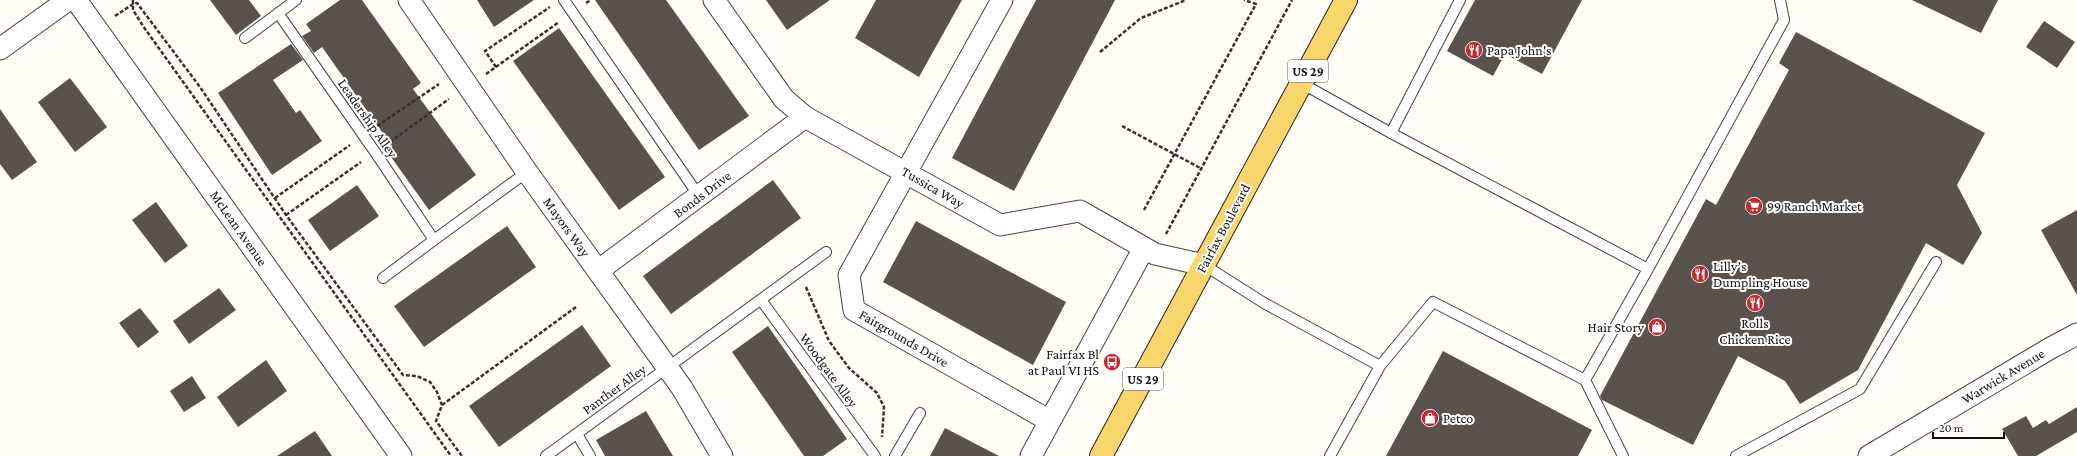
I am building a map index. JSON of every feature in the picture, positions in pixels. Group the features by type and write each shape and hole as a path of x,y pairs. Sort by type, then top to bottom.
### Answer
{"main road":[{"name":"Fairfax Boulevard","path":"1101,456 1346,0"}],"street":[{"path":"0,49 68,0"},
{"name":"McLean Avenue","path":"76,0 401,456"},
{"name":"Mayors Way","path":"409,0 469,85 527,172 682,388 722,456"},
{"name":"Tussica Way","path":"714,0 784,99 805,117 907,172 1000,225 1080,212 1150,251 1204,264"},
{"name":"Fairgrounds Drive","path":"1002,0 849,275 854,310 1050,421"},
{"name":"Bonds Drive","path":"598,270 805,117"},
{"path":"1031,456 1150,251"},
{"name":"Warwick Avenue","path":"1869,456 2042,353 2077,334"}],"lane":[{"path":"245,38 296,0"},
{"path":"564,0 699,196"},
{"path":"1390,133 1460,0"},
{"path":"1585,380 1648,269 1784,20 1780,0"},
{"name":"Leadership Alley","path":"278,13 375,152 434,240"},
{"path":"1301,83 1390,133 1648,269"},
{"path":"383,278 527,172"},
{"path":"667,368 826,252"},
{"path":"1736,456 1860,389 1936,262"},
{"path":"1204,264 1264,303 1380,366"},
{"name":"Woodgate Alley","path":"761,300 873,454"},
{"path":"1330,456 1380,366 1433,302 1585,380 1623,456"},
{"name":"Panther Alley","path":"546,456 667,368"},
{"path":"896,456 920,413"},
{"name":"Panther Alley","path":"577,434 590,456"}],"path":[{"path":"133,0 133,10 143,26 451,456"},
{"path":"286,215 591,0"},
{"path":"1100,52 1141,18 1186,0"},
{"path":"1144,210 1256,4 1244,0"},
{"path":"1150,251 1202,169 1292,0"},
{"path":"97,29 133,4 137,3 200,87 286,215 402,375 417,376 430,382 437,392 442,405"},
{"path":"496,67 485,51 554,4"},
{"path":"1122,126 1202,169"},
{"path":"797,273 809,290 829,341 849,368 878,393 884,407 883,436 873,454"},
{"path":"462,456 436,420 442,405 576,307"}],"building":[{"path":"210,0 249,0 261,16 236,35"},
{"path":"340,0 362,0 421,83 413,89 476,175 429,210 386,150 392,146 322,47 314,53 302,36 311,31 306,24"},
{"path":"477,0 534,0 494,27"},
{"path":"595,0 666,0 749,116 699,150"},
{"path":"766,0 830,0 787,30"},
{"path":"876,0 962,0 919,77 855,38"},
{"path":"1036,0 1115,0 1014,191 952,158"},
{"path":"1475,0 1582,0 1542,74 1505,54 1493,76 1447,51"},
{"path":"1912,0 1998,0 1981,33"},
{"path":"2044,21 2075,42 2057,68 2026,47"},
{"path":"559,28 665,177 619,210 513,61"},
{"path":"1796,32 1985,133 1957,185 1982,233 1963,265 1926,243 1858,370 1800,404 1785,381 1738,356 1693,445 1602,400 1600,396 1706,199 1716,205 1789,70 1779,63"},
{"path":"291,44 303,60 273,80 296,113 300,110 322,141 272,175 218,93"},
{"path":"70,78 107,127 75,152 38,102"},
{"path":"0,109 37,162 12,180 0,164"},
{"path":"773,180 801,218 671,314 643,276"},
{"path":"357,185 379,216 330,251 308,220"},
{"path":"156,202 188,246 165,263 132,220"},
{"path":"2077,210 2077,295 2041,230"},
{"path":"916,221 1066,302 1033,365 883,282"},
{"path":"507,226 536,267 424,347 394,306"},
{"path":"219,288 236,310 189,344 173,321"},
{"path":"140,308 159,332 138,348 119,323"},
{"path":"582,325 611,366 499,447 469,406"},
{"path":"768,326 847,439 823,456 804,456 732,352"},
{"path":"1443,351 1592,430 1578,456 1386,456"},
{"path":"266,360 287,391 238,427 217,397"},
{"path":"192,376 206,398 184,412 170,391"},
{"path":"2077,407 2077,432 2036,456 2018,456 2002,429 2026,416 2033,428 2046,420 2049,424"},
{"path":"646,411 673,456 605,456 596,440"},
{"path":"945,428 999,456 930,456"},
{"path":"315,431 332,456 277,456"}],"place":[{"name":"Papa John's","path":"1474,50"},
{"name":"99 Ranch Market","path":"1754,206"},
{"name":"Lilly’s Dumpling House","path":"1700,274"},
{"name":"Rolls Chicken Rice","path":"1755,303"},
{"name":"Hair Story","path":"1657,327"},
{"name":"Fairfax Bl at Paul VI HS","path":"1112,362"},
{"name":"Petco","path":"1430,418"}]}
